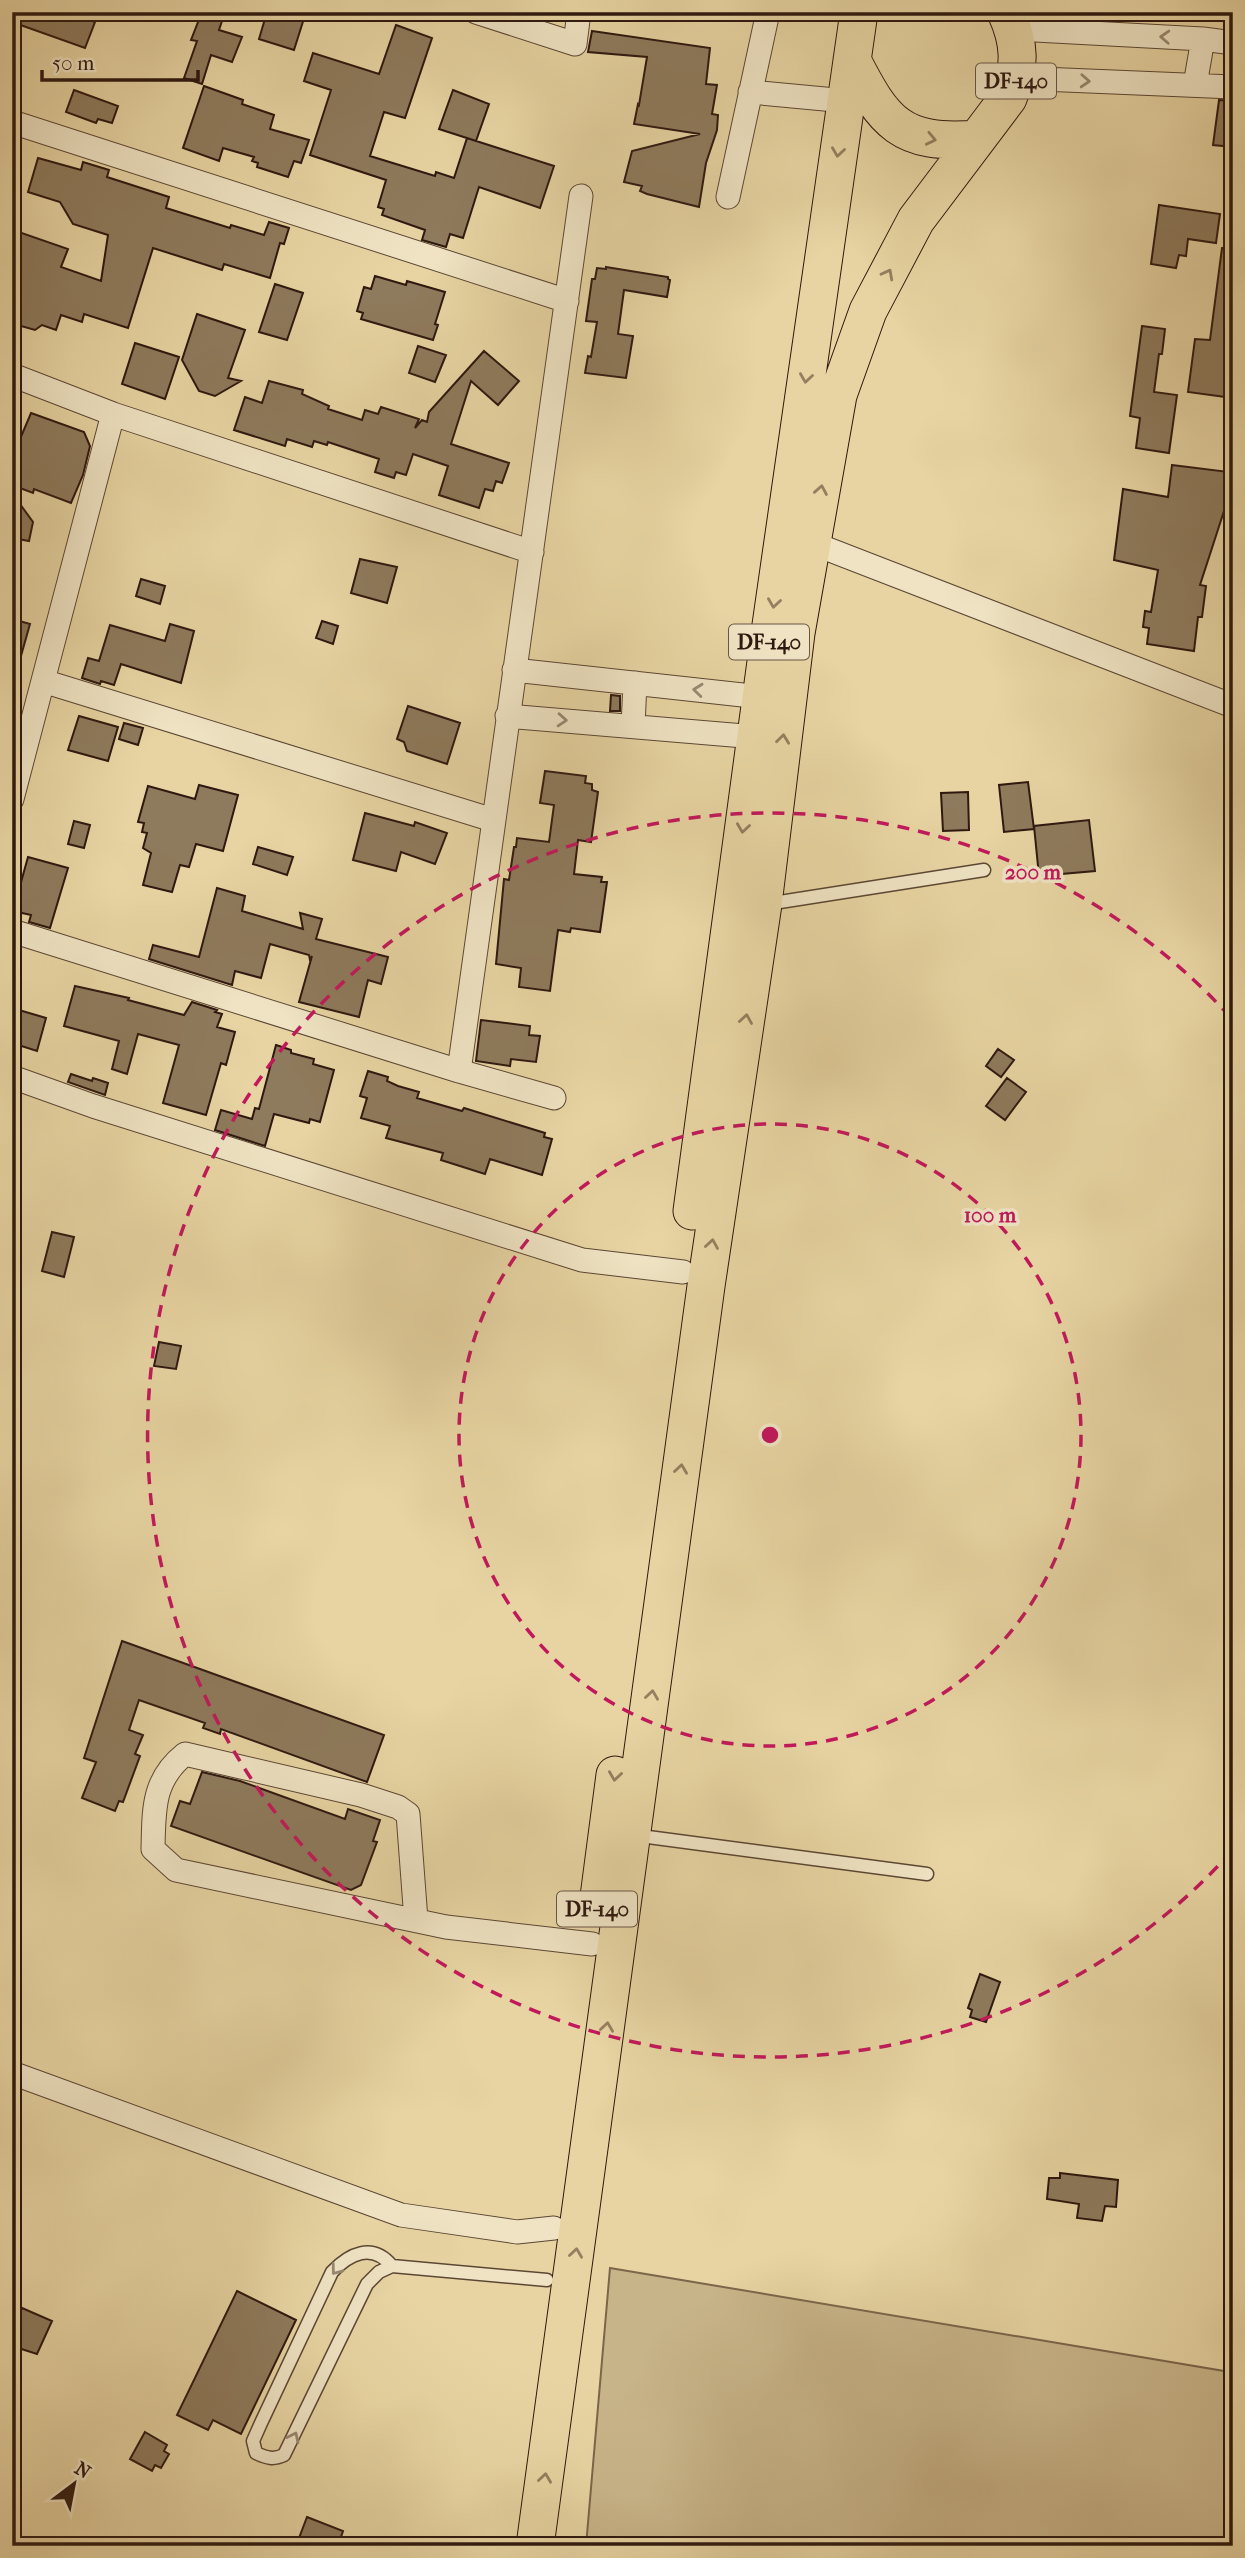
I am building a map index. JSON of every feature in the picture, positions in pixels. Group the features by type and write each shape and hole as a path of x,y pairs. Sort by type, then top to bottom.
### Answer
{"main road":[{"name":"DF-140","path":"535,2546 704,1300 763,904 796,634 838,395 868,311 916,220 1008,98 1017,78 1018,52 1010,20"},
{"name":"DF-140","path":"511,2546 755,737 846,101 861,29"},
{"path":"861,29 871,97 886,117 906,131 926,139 945,142 975,139"}],"street":[{"path":"476,12 575,44 579,12"},
{"path":"728,197 768,12"},
{"path":"1010,20 1233,43"},
{"path":"1195,85 1203,39"},
{"path":"1017,78 1233,88"},
{"path":"750,92 846,101"},
{"path":"12,122 567,301"},
{"path":"459,1071 581,196"},
{"path":"12,375 113,414 532,552"},
{"path":"12,799 113,414"},
{"path":"812,543 1233,706"},
{"path":"514,670 761,697"},
{"path":"43,681 493,820"},
{"path":"633,726 635,683"},
{"path":"507,716 755,737"},
{"path":"12,931 459,1071 554,1098"},
{"path":"12,1077 93,1106 582,1261 683,1272"},
{"path":"416,1920 408,1814 398,1807 361,1795 185,1754 171,1765 155,1799 153,1849 176,1870 446,1927 592,1944"},
{"path":"12,2073 401,2215 517,2232 554,2228"}],"lane":[{"path":"763,904 984,870"},
{"path":"633,1835 927,1874"},
{"path":"392,2266 378,2255 360,2252 344,2259 332,2272 253,2441 256,2453 267,2458 284,2455 367,2284 379,2272 392,2266 547,2280"}],"shaded area":[{"path":"610,2268 1224,2371 1233,2379 1233,2546 586,2546"}],"building":[{"path":"12,12 69,12 95,22 85,48 12,22"},
{"path":"202,12 225,12 219,30 242,37 232,62 211,55 202,84 184,78 197,41 191,40"},
{"path":"267,12 306,12 294,50 259,39"},
{"path":"396,25 432,38 405,118 384,112 370,156 435,176 436,172 454,178 467,138 554,166 540,208 479,187 463,238 450,234 446,247 422,240 425,230 382,215 384,209 378,207 386,180 310,155 331,90 304,81 313,53 379,74"},
{"path":"592,31 710,48 706,84 717,85 712,114 718,115 717,130 706,163 699,207 647,194 640,191 642,186 624,182 632,151 700,134 634,124 647,57 588,52"},
{"path":"204,86 274,115 270,129 309,140 301,163 294,161 288,177 257,167 258,163 252,161 254,157 223,148 219,161 183,148"},
{"path":"74,90 118,106 112,123 98,119 96,123 66,112"},
{"path":"453,90 489,104 476,141 439,129"},
{"path":"1219,100 1233,101 1233,147 1213,145"},
{"path":"38,158 81,170 83,162 109,170 107,177 169,197 166,208 230,228 231,225 264,235 269,222 289,228 284,244 280,243 270,278 224,264 222,270 153,248 128,328 84,314 82,322 61,315 56,330 42,325 35,330 14,324 17,314 12,312 12,246 16,231 68,249 61,267 101,281 108,235 73,224 60,202 28,192"},
{"path":"1159,205 1220,214 1216,243 1188,239 1186,256 1179,255 1176,268 1151,264"},
{"path":"1222,248 1233,249 1233,398 1188,392 1195,339 1210,340"},
{"path":"606,267 668,277 670,280 667,297 624,290 618,334 633,336 626,378 585,373 588,356 591,357 597,322 586,321 592,279 595,279 597,268"},
{"path":"375,276 406,285 407,281 445,292 433,340 361,319 363,313 357,311 364,287 371,289"},
{"path":"275,284 303,293 287,340 259,332"},
{"path":"197,314 245,330 228,378 241,381 215,396 199,391 182,360"},
{"path":"1142,326 1165,329 1154,392 1177,395 1169,453 1136,448 1140,418 1130,416"},
{"path":"135,343 179,357 165,399 122,384"},
{"path":"418,346 446,355 435,382 409,373"},
{"path":"484,351 519,381 498,405 471,381 451,444 509,463 502,483 496,481 493,491 485,489 479,508 439,495 448,466 413,454 406,475 396,472 394,478 375,472 379,459 328,442 327,445 314,441 312,447 287,439 285,446 234,430 245,397 262,403 269,381 303,390 302,394 329,406 328,409 362,420 365,410 378,414 381,407 419,419 415,428 422,420 427,422 429,412"},
{"path":"31,413 84,432 90,446 83,475 71,503 34,489 33,493 12,485 12,458"},
{"path":"1172,465 1229,472 1224,511 1200,585 1206,586 1202,617 1198,617 1194,651 1147,644 1149,628 1143,627 1145,611 1151,612 1158,570 1114,560 1123,489 1168,497"},
{"path":"12,493 33,522 29,541 12,538"},
{"path":"360,559 397,567 387,603 351,593"},
{"path":"141,579 165,586 160,604 136,596"},
{"path":"12,619 30,624 17,670 12,669"},
{"path":"322,621 338,626 333,644 316,638"},
{"path":"170,624 194,631 181,683 121,664 114,685 82,678 88,658 99,661 110,625 165,641"},
{"path":"611,695 620,696 620,711 610,711"},
{"path":"408,706 460,723 447,764 407,751 404,742 397,739"},
{"path":"79,716 118,727 108,761 68,750"},
{"path":"124,723 143,728 138,745 119,739"},
{"path":"545,771 586,776 585,783 592,784 592,790 598,792 591,842 578,840 574,874 602,877 601,882 607,882 600,932 571,928 570,932 558,930 550,991 519,987 521,968 496,964 504,879 509,880 517,838 549,842 554,805 540,803"},
{"path":"1028,782 1034,829 1004,832 999,785"},
{"path":"199,785 238,795 223,851 196,844 189,867 180,865 172,892 143,885 151,853 143,848 147,833 142,832 144,823 138,822 148,786 195,799"},
{"path":"968,792 969,830 943,831 941,793"},
{"path":"365,813 414,826 415,822 447,833 435,864 401,852 396,871 353,860"},
{"path":"1089,820 1095,871 1039,876 1034,826"},
{"path":"74,821 90,825 84,848 68,844"},
{"path":"258,847 293,857 287,875 253,864"},
{"path":"28,857 68,868 50,928 29,922 31,915 13,911"},
{"path":"217,888 245,896 242,911 303,929 300,913 322,919 316,939 388,957 381,984 368,980 359,1017 299,1002 312,956 310,960 309,955 270,944 261,978 235,971 232,985 149,959 153,945 199,957"},
{"path":"75,986 129,998 128,1000 184,1015 192,1002 222,1014 217,1027 235,1032 226,1065 221,1063 206,1115 163,1103 179,1045 138,1034 127,1074 112,1069 119,1041 64,1026"},
{"path":"12,1008 46,1018 37,1051 12,1043"},
{"path":"481,1020 530,1026 529,1035 540,1036 536,1062 511,1059 510,1066 476,1061"},
{"path":"276,1045 291,1050 291,1053 314,1059 313,1064 334,1070 320,1122 310,1119 309,1123 274,1114 265,1146 215,1130 221,1110 252,1119 255,1108 259,1109"},
{"path":"998,1049 1014,1060 1001,1077 986,1066"},
{"path":"368,1071 388,1077 387,1081 398,1086 419,1092 417,1098 462,1111 464,1108 545,1133 544,1137 552,1139 542,1175 490,1159 485,1174 441,1160 443,1153 386,1138 390,1126 361,1118 367,1098 360,1096"},
{"path":"71,1074 108,1083 105,1095 68,1082"},
{"path":"1007,1078 1026,1092 1005,1120 986,1106"},
{"path":"52,1232 74,1237 64,1277 42,1271"},
{"path":"159,1342 181,1346 176,1369 154,1366"},
{"path":"122,1641 384,1735 367,1782 221,1729 220,1734 203,1728 205,1723 139,1700 129,1730 143,1735 135,1754 140,1756 123,1802 119,1801 115,1811 82,1798 96,1762 84,1758"},
{"path":"202,1772 240,1781 345,1819 348,1809 380,1820 373,1841 377,1842 361,1885 351,1890 171,1826 180,1801 190,1804"},
{"path":"980,1974 1000,1982 986,2022 970,2017 972,2010 968,2008"},
{"path":"1060,2173 1118,2180 1116,2207 1105,2206 1102,2221 1077,2218 1079,2204 1047,2199 1049,2178 1060,2178"},
{"path":"237,2291 296,2320 241,2434 213,2420 208,2430 177,2415"},
{"path":"22,2308 52,2321 37,2354 12,2346 12,2331"},
{"path":"145,2432 167,2445 164,2451 169,2454 161,2468 155,2465 152,2471 130,2459"},
{"path":"307,2517 343,2531 338,2546 296,2546"}]}
